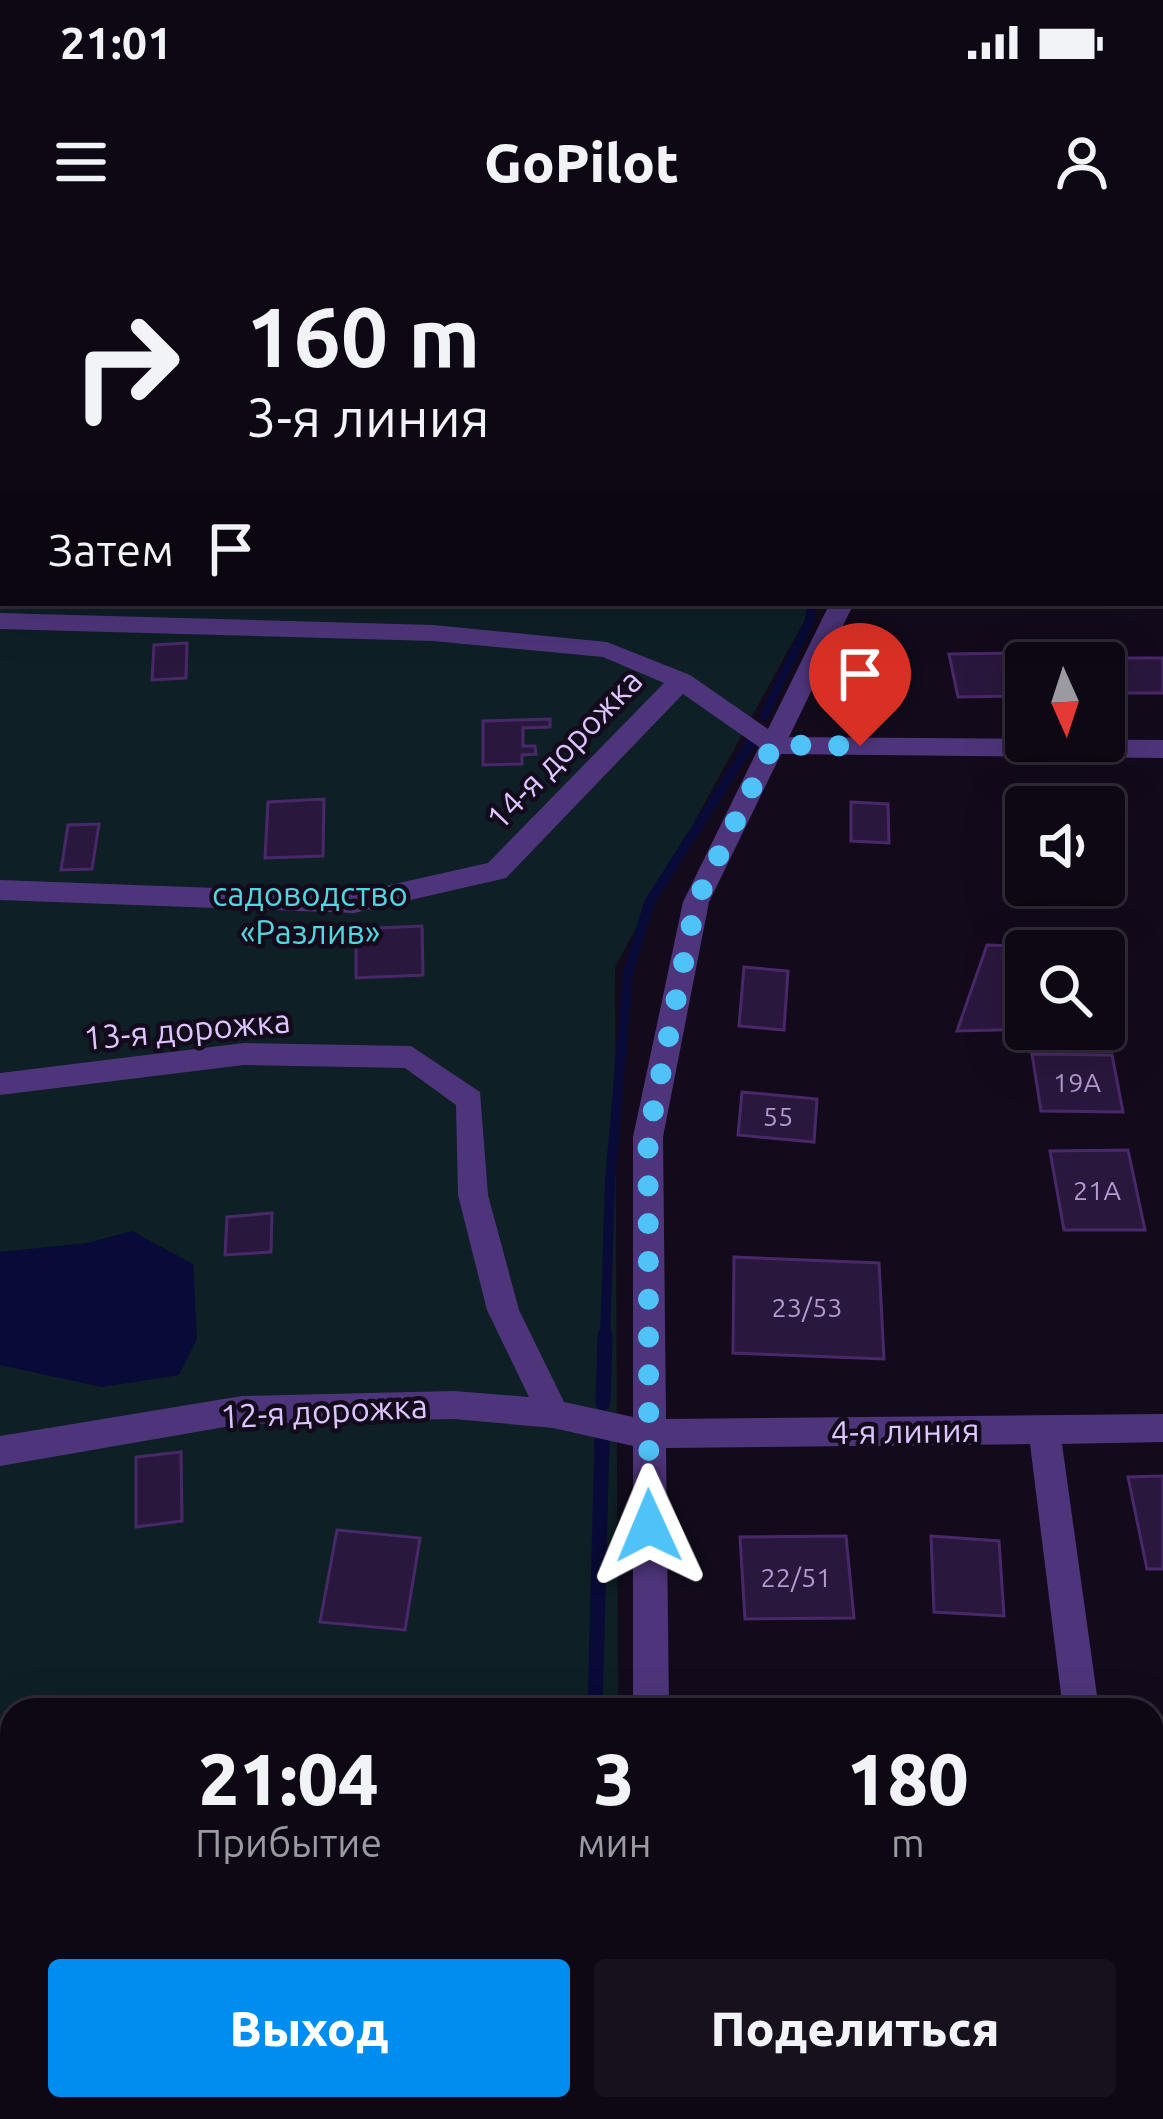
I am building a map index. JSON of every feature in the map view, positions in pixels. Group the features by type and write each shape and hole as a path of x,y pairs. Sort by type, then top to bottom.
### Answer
{"street":[{"path":"651,1698 648,1137 696,902 841,606"},
{"path":"0,621 433,633 607,650 681,681 773,745 1163,749"},
{"name":"14-я дорожка","path":"0,890 354,902 497,871 681,681"},
{"name":"13-я дорожка","path":"0,1084 244,1054 411,1058 470,1100 473,1196 503,1310 553,1414"},
{"name":"12-я дорожка","path":"0,1451 242,1410 454,1405 553,1414 647,1434"},
{"name":"4-я линия","path":"647,1434 1163,1428"},
{"path":"1044,1430 1080,1698"}],"green space":[{"name":"садоводство «Разлив»","path":"0,606 812,606 615,967 618,1698 0,1698"}],"shaded area":[{"path":"132,1231 193,1264 197,1339 179,1375 102,1387 0,1365 0,1252 88,1243"}],"building":[{"path":"187,643 186,678 152,680 154,645"},
{"path":"1005,653 1005,696 958,697 949,654"},
{"path":"1125,658 1163,658 1163,693 1125,693"},
{"path":"550,719 550,727 523,728 523,746 535,746 536,754 522,755 522,764 483,765 483,721"},
{"path":"324,799 323,856 265,858 268,802"},
{"path":"851,802 888,804 889,843 851,841"},
{"path":"99,824 92,869 61,870 68,825"},
{"path":"422,926 423,975 356,978 356,929"},
{"path":"987,945 1005,946 1005,1030 957,1031"},
{"path":"744,967 788,971 784,1030 739,1026"},
{"path":"1032,1054 1112,1055 1123,1112 1041,1111"},
{"path":"742,1092 817,1099 814,1142 738,1135"},
{"path":"1128,1150 1145,1230 1064,1230 1050,1151"},
{"path":"272,1213 271,1252 225,1255 227,1217"},
{"path":"734,1257 879,1263 884,1359 733,1353"},
{"path":"181,1452 182,1521 136,1527 136,1457"},
{"path":"1163,1476 1163,1569 1147,1569 1128,1477"},
{"path":"337,1530 420,1538 405,1630 320,1622"},
{"path":"846,1536 854,1618 745,1619 740,1537"},
{"path":"931,1536 999,1541 1004,1616 934,1612"}],"waterway":[{"path":"764,716 809,622 812,606"},
{"path":"605,1338 610,1182 628,973 649,903 754,738"},
{"path":"603,1403 605,1335"},
{"path":"595,1698 602,1441"}],"route":[{"path":"649,1526 648,1137 696,902 773,745 860,746"}]}
